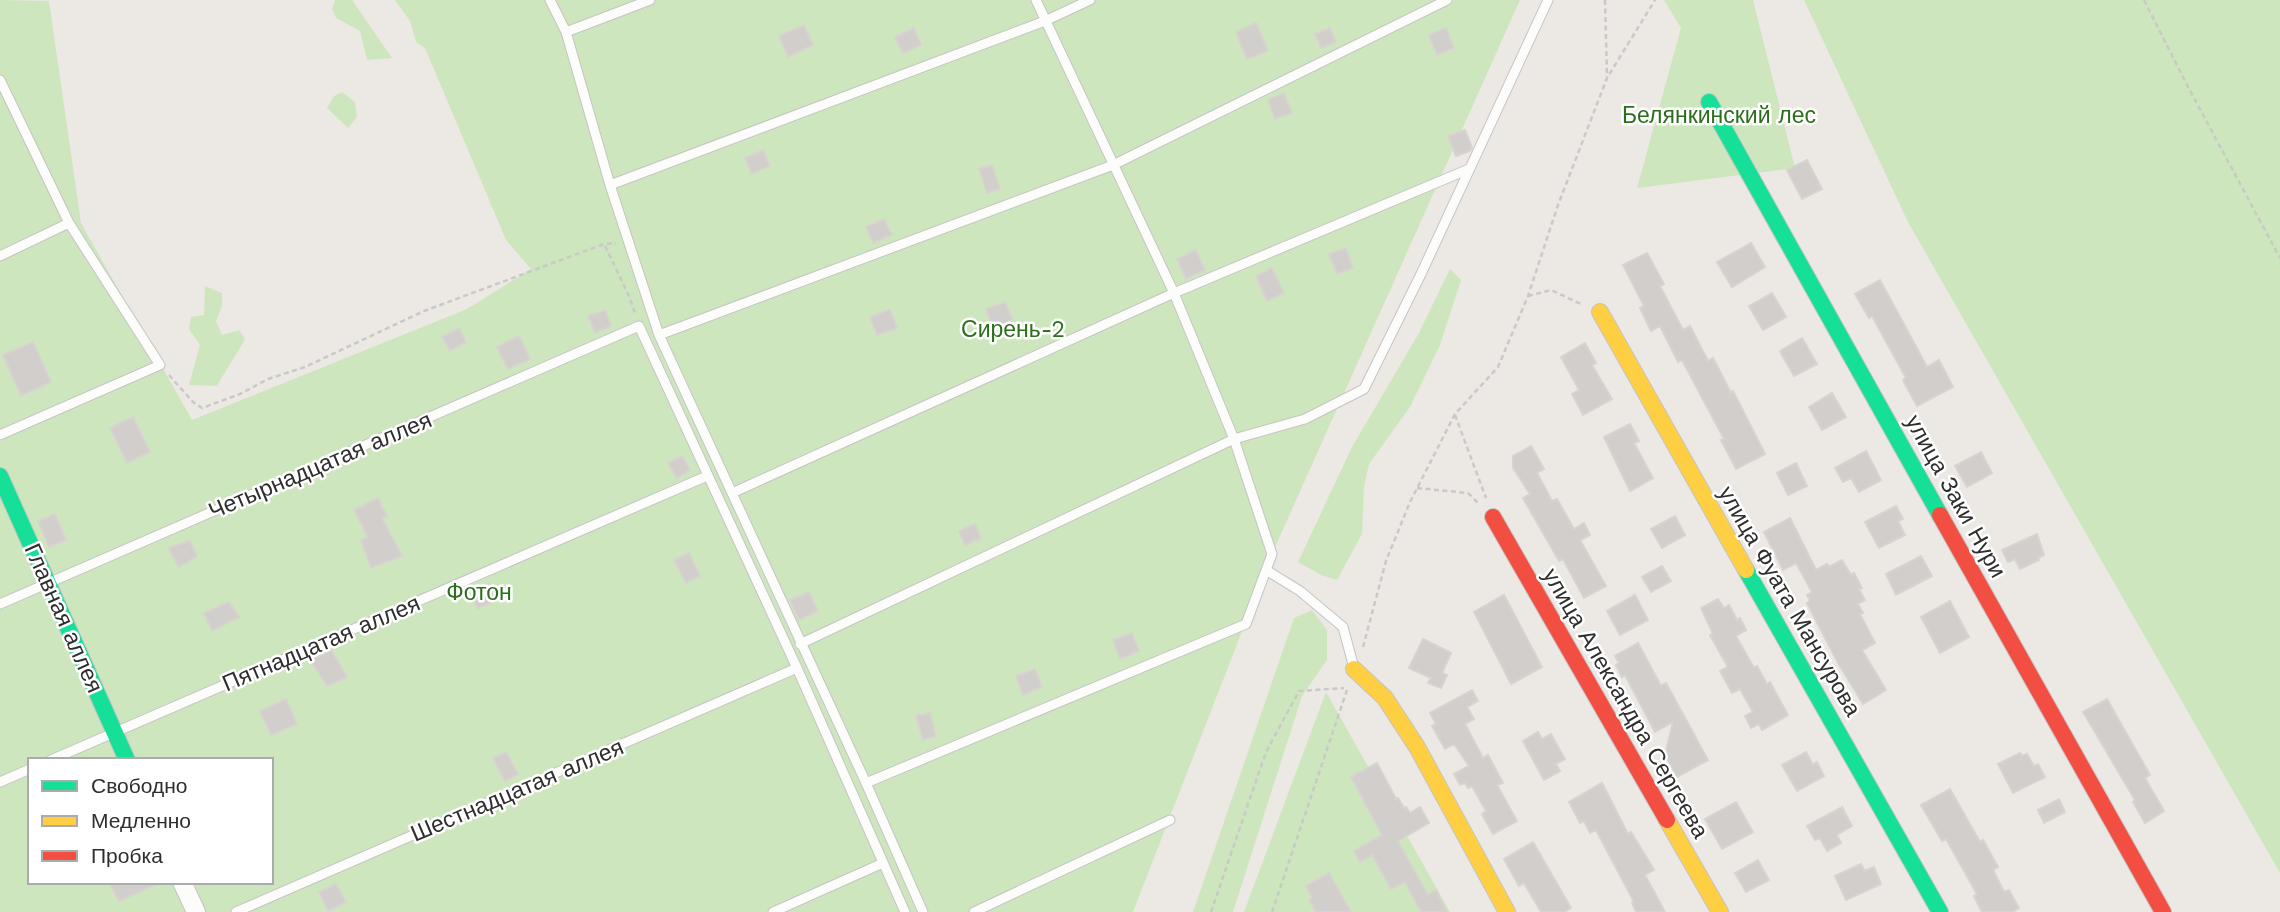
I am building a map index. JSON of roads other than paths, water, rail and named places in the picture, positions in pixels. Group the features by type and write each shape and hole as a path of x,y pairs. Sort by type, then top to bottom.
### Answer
{"street":[{"name":"улица Заки Нури","path":"1709,102 2163,912"},
{"name":"улица Фуата Мансурова","path":"1600,312 1940,912"},
{"name":"Главная аллея","path":"0,476 126,758"},
{"name":"улица Александра Сергеева","path":"1493,517 1720,912"},
{"path":"1354,669 1385,698 1417,747 1507,912"},
{"path":"183,884 196,912"}],"lane":[{"path":"550,0 566,32 610,185 659,335 923,912"},
{"path":"566,32 650,0"},
{"path":"866,783 1246,624 1272,554 1234,439 1174,293 1036,0"},
{"path":"610,185 1045,21 1090,0"},
{"path":"659,335 1112,165 1447,0"},
{"path":"800,643 1234,439 1305,419 1364,389 1421,274 1548,0"},
{"path":"0,80 69,223 160,365 0,435"},
{"path":"732,493 1174,293 1469,169"},
{"path":"0,256 69,223"},
{"name":"Четырнадцатая аллея","path":"0,604 639,326 707,475"},
{"path":"707,475 797,668 905,912"},
{"name":"Пятнадцатая аллея","path":"55,758 707,475"},
{"path":"1266,570 1300,591 1342,627 1354,669"},
{"name":"Шестнадцатая аллея","path":"236,912 797,668"},
{"path":"0,782 28,770"},
{"path":"974,912 1170,820"},
{"path":"773,912 883,863"}],"park label":[{"name":"Белянкинский лес","path":"1719,115"},
{"name":"Сирень-2","path":"1013,329"},
{"name":"Фотон","path":"479,592"}]}
